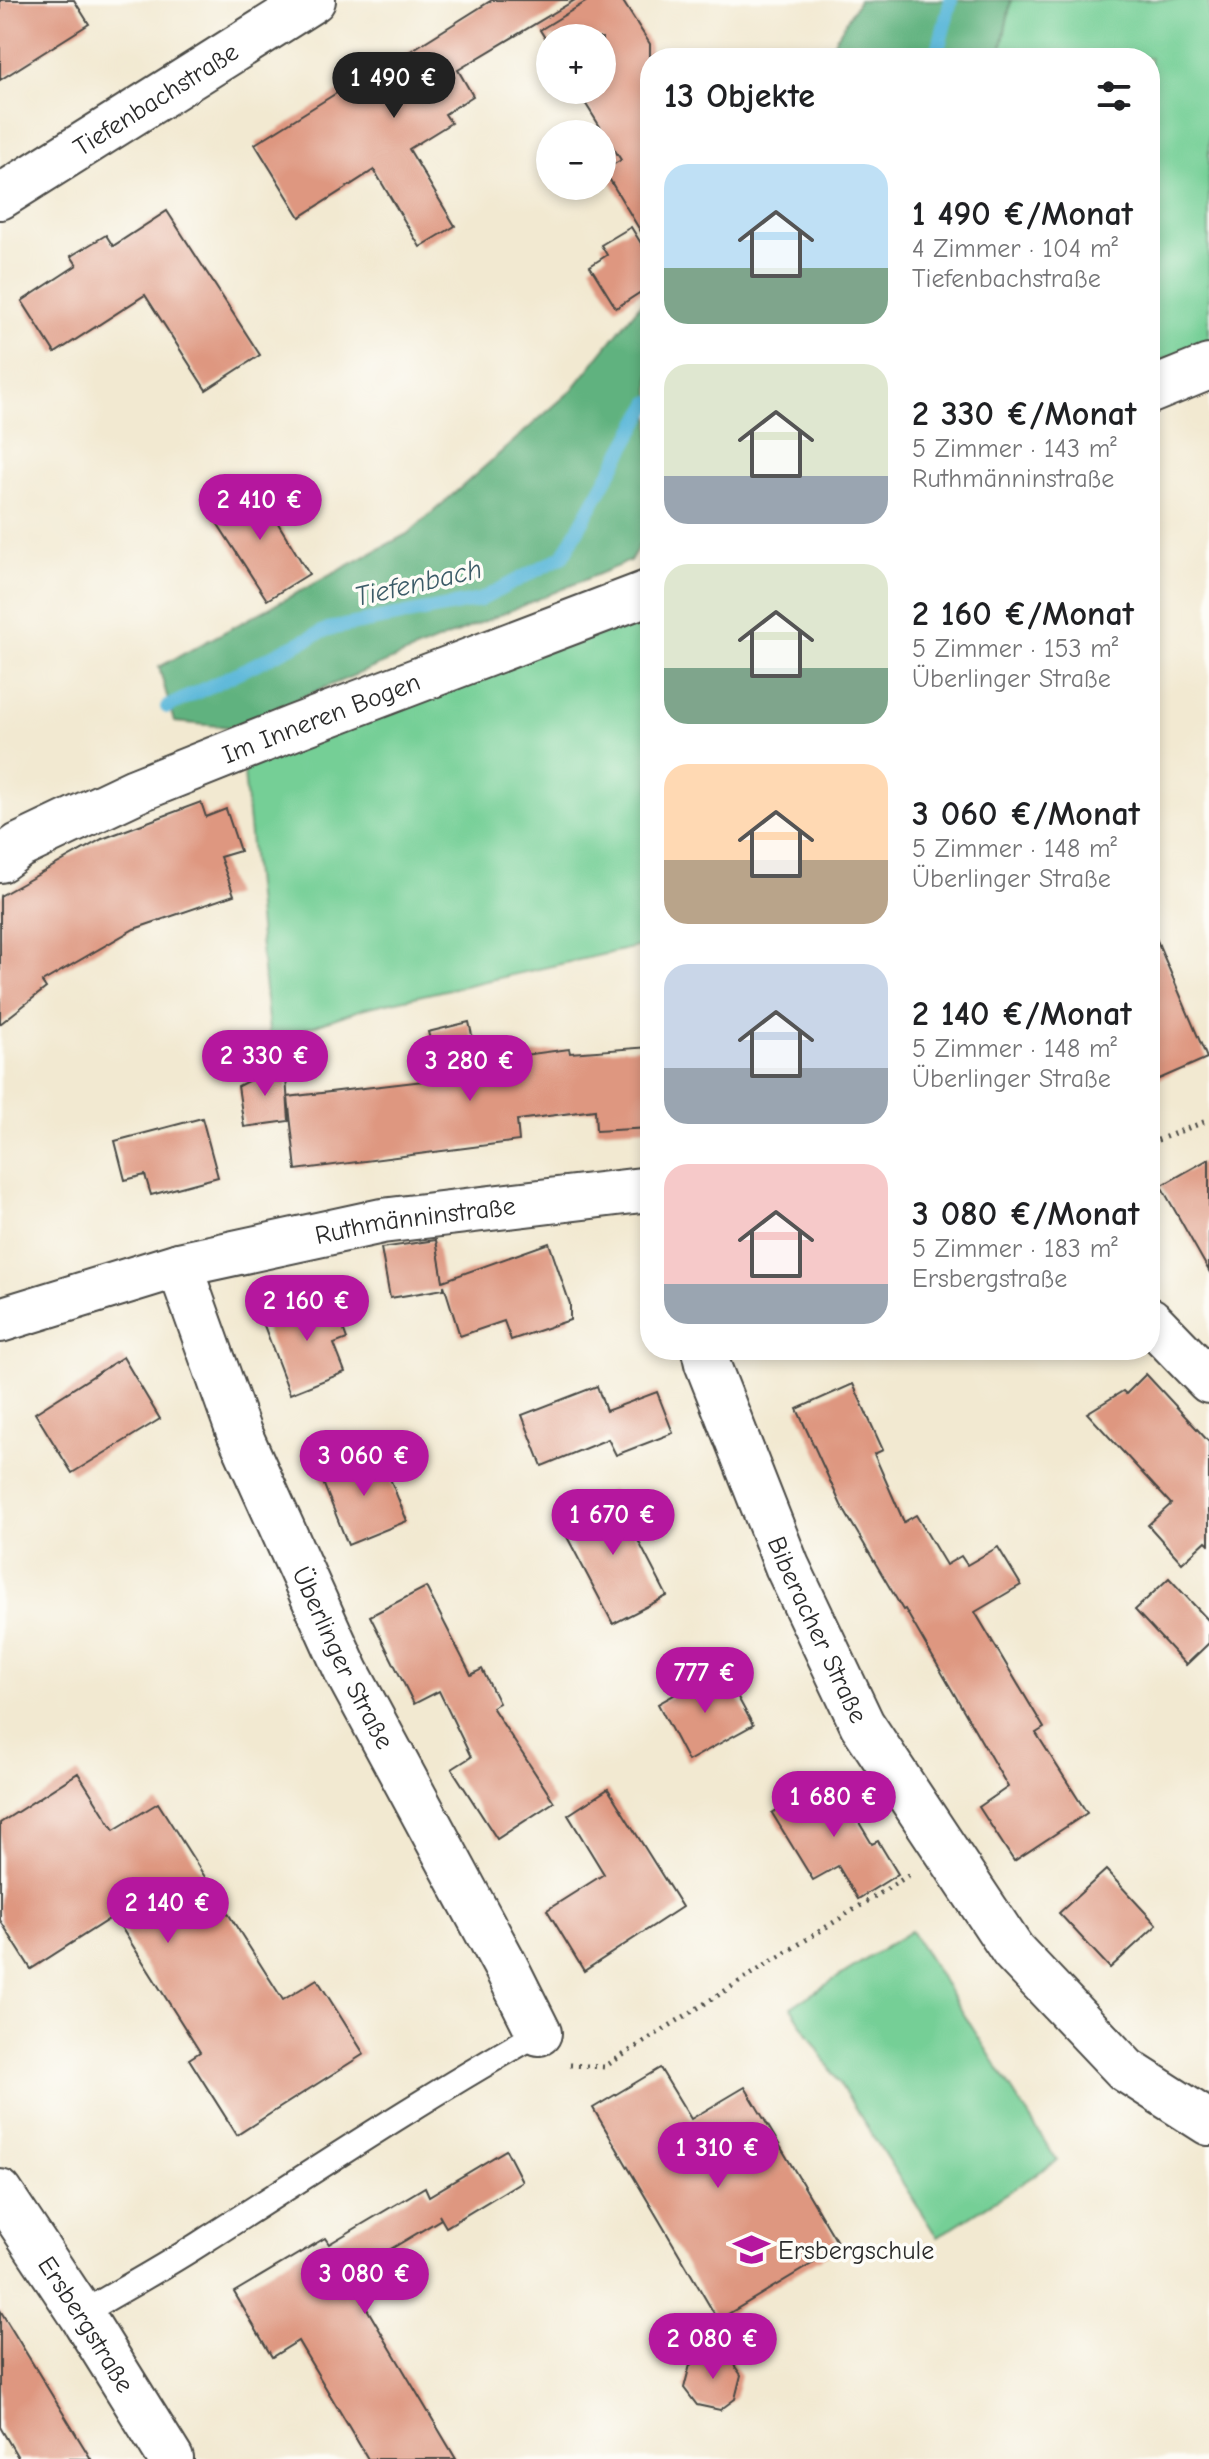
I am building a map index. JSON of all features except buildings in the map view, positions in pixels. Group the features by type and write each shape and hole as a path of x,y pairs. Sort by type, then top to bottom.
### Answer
{"street":[{"name":"Tiefenbachstraße","path":"0,197 313,0"},
{"path":"1160,387 1209,367"},
{"name":"Im Inneren Bogen","path":"0,860 19,846 135,791 640,596"},
{"name":"Ruthmänninstraße","path":"0,1320 179,1265 382,1221 640,1190"},
{"name":"Überlinger Straße","path":"179,1265 239,1433 347,1672 539,2033"},
{"path":"1160,1330 1209,1381"},
{"name":"Biberacher Straße","path":"706,1360 787,1566 862,1724 1013,1951 1126,2070 1209,2123"},
{"name":"Ersbergstraße","path":"0,2192 81,2314 171,2459"}],"lane":[{"path":"81,2314 205,2241 433,2094 539,2033"}],"path":[{"path":"1160,1139 1209,1120"},
{"path":"539,2033 570,2065 604,2067 947,1851"}],"green space":[{"path":"859,0 1011,0 1002,48 830,48"},
{"path":"1011,0 1209,0 1209,341 1160,361 1160,48 1002,48"},
{"path":"640,305 640,544 630,561 230,727 174,722 159,667 409,533 572,390"},
{"path":"631,614 640,634 640,946 365,1008 270,1041 243,763"},
{"path":"911,1931 1057,2161 937,2237 791,2007"}],"waterway":[{"name":"Tiefenbach","path":"939,48 951,0"},
{"name":"Tiefenbach","path":"167,707 328,629 480,600 563,556 640,420"}],"place":[{"name":"Ersbergschule","path":"752,2250"}]}
